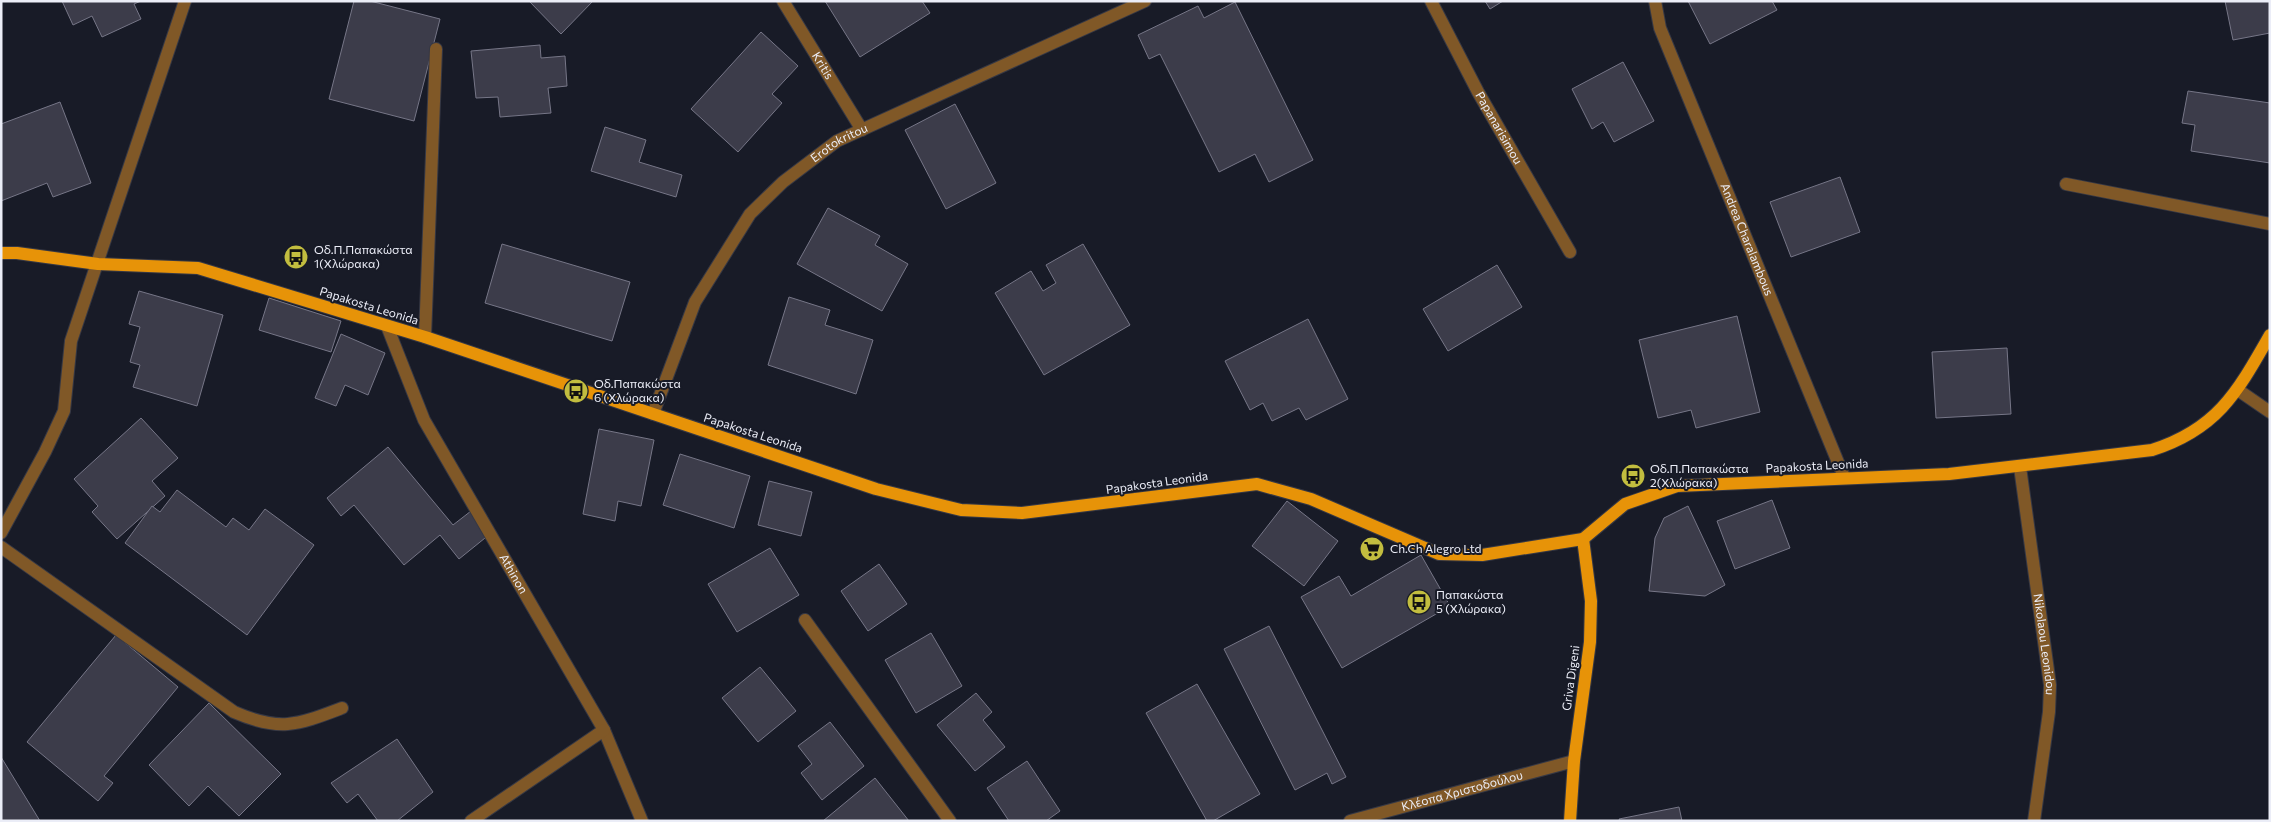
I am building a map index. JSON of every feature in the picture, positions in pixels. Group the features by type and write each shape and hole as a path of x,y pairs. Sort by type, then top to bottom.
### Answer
{"main road":[{"name":"Papakosta Leonida","path":"1,253 98,264 198,268 425,337 876,489 961,510 1022,513 1257,484 1312,499 1439,554 1482,554 1583,539 1625,504 1677,486 1844,477 1949,474 2132,454 2176,443 2212,417 2238,390 2270,335"},
{"name":"Griva Digeni","path":"1570,821 1574,761 1590,642 1591,601 1583,539"}],"street":[{"path":"1,533 45,452 64,411 71,341 185,1"},
{"name":"Kritis","path":"783,1 862,130"},
{"name":"Erotokritou","path":"653,414 695,302 750,214 783,182 837,141 1145,1"},
{"name":"Papanarisimou","path":"1431,1 1478,92 1570,252"},
{"name":"Andrea Charalambous","path":"1655,1 1660,28 1844,477"},
{"path":"425,337 436,49"},
{"path":"2066,184 2270,224"},
{"name":"Athinon","path":"387,326 424,420 604,730 642,821"},
{"path":"2238,390 2270,412"},
{"name":"Nikolaou Leonidou","path":"2020,467 2050,685 2049,712 2034,821"},
{"path":"1,547 234,712 256,722 280,725 302,723 342,708"},
{"path":"805,620 950,821"},
{"path":"472,821 604,730"},
{"name":"Κλέοπα Χριστοδούλου","path":"1350,821 1574,761"}],"building":[{"path":"62,1 141,1 134,4 141,19 102,37 92,16 73,25"},
{"path":"354,1 370,1 440,19 414,121 329,99"},
{"path":"529,1 593,1 561,34"},
{"path":"825,1 922,1 930,13 860,57"},
{"path":"1485,1 1503,1 1490,9"},
{"path":"1688,1 1772,1 1777,10 1710,44"},
{"path":"2225,1 2270,1 2270,33 2233,40"},
{"path":"1235,2 1313,160 1269,182 1255,154 1219,172 1160,54 1149,59 1138,35 1198,6 1204,18"},
{"path":"761,32 798,66 772,94 782,103 738,152 691,109"},
{"path":"540,45 541,58 565,56 567,86 548,88 551,113 500,117 498,97 476,98 471,51"},
{"path":"1623,62 1654,121 1614,142 1603,122 1592,129 1572,89"},
{"path":"2188,91 2270,103 2270,163 2191,151 2195,125 2182,123"},
{"path":"60,102 91,183 53,197 47,183 1,201 1,124"},
{"path":"955,104 996,183 946,209 905,130"},
{"path":"605,127 646,140 639,162 682,175 676,197 591,171"},
{"path":"1840,177 1860,232 1791,257 1770,202"},
{"path":"828,208 880,236 875,245 908,264 882,311 797,264"},
{"path":"502,244 630,282 612,341 485,303"},
{"path":"1083,244 1130,325 1044,375 995,293 1031,271 1043,291 1056,283 1046,265"},
{"path":"1497,265 1522,307 1448,351 1423,309"},
{"path":"139,291 223,315 197,406 133,387 140,365 130,362 140,327 129,324"},
{"path":"789,297 830,310 825,325 873,340 856,394 768,365"},
{"path":"269,298 341,321 331,352 259,330"},
{"path":"1737,316 1760,412 1696,428 1691,410 1658,418 1639,340"},
{"path":"1308,319 1348,399 1306,420 1299,408 1272,421 1263,403 1250,410 1225,361"},
{"path":"341,334 385,353 368,395 345,385 336,406 315,398"},
{"path":"2007,348 2011,414 1936,418 1932,352"},
{"path":"141,418 178,458 152,481 165,496 117,539 92,512 98,506 74,479"},
{"path":"599,429 654,440 641,506 618,501 615,521 583,514"},
{"path":"388,447 453,525 471,511 490,534 459,559 440,535 404,565 354,505 341,516 327,498"},
{"path":"680,454 750,476 734,528 663,505"},
{"path":"769,481 812,492 801,536 758,525"},
{"path":"177,490 226,527 233,518 249,530 265,509 314,545 247,635 125,543 152,506 160,512"},
{"path":"1772,500 1790,548 1735,569 1717,521"},
{"path":"1287,501 1338,541 1304,586 1252,546"},
{"path":"1688,506 1725,585 1705,596 1649,591 1655,538 1664,518"},
{"path":"770,548 799,595 737,632 708,584"},
{"path":"1421,555 1450,606 1342,668 1301,597 1339,576 1351,596"},
{"path":"879,564 907,604 868,631 841,591"},
{"path":"1269,626 1346,777 1332,784 1327,773 1295,790 1224,649"},
{"path":"931,633 962,686 916,713 885,660"},
{"path":"116,635 178,687 104,776 113,783 98,801 27,742"},
{"path":"760,667 796,711 758,742 722,698"},
{"path":"1197,684 1260,794 1213,821 1207,821 1146,713"},
{"path":"976,693 992,712 983,720 1005,747 975,771 937,725"},
{"path":"209,703 281,774 239,816 208,786 189,806 149,765"},
{"path":"830,722 864,766 822,800 801,773 812,764 798,746"},
{"path":"397,739 433,792 397,821 378,821 358,794 347,803 331,783"},
{"path":"1,757 40,821 1,821"},
{"path":"1027,761 1060,811 1046,821 1009,821 987,788"},
{"path":"875,778 909,821 823,821"},
{"path":"1679,807 1682,821 1620,821 1619,819"}],"place":[{"name":"Οδ.Π.Παπακώστα 1(Χλώρακα)","path":"296,257"},
{"name":"Οδ.Παπακώστα 6 (Χλώρακα)","path":"576,391"},
{"name":"Οδ.Π.Παπακώστα 2(Χλώρακα)","path":"1633,476"},
{"name":"Ch.Ch Alegro Ltd","path":"1372,549"},
{"name":"Παπακώστα 5 (Χλώρακα)","path":"1419,602"}]}
